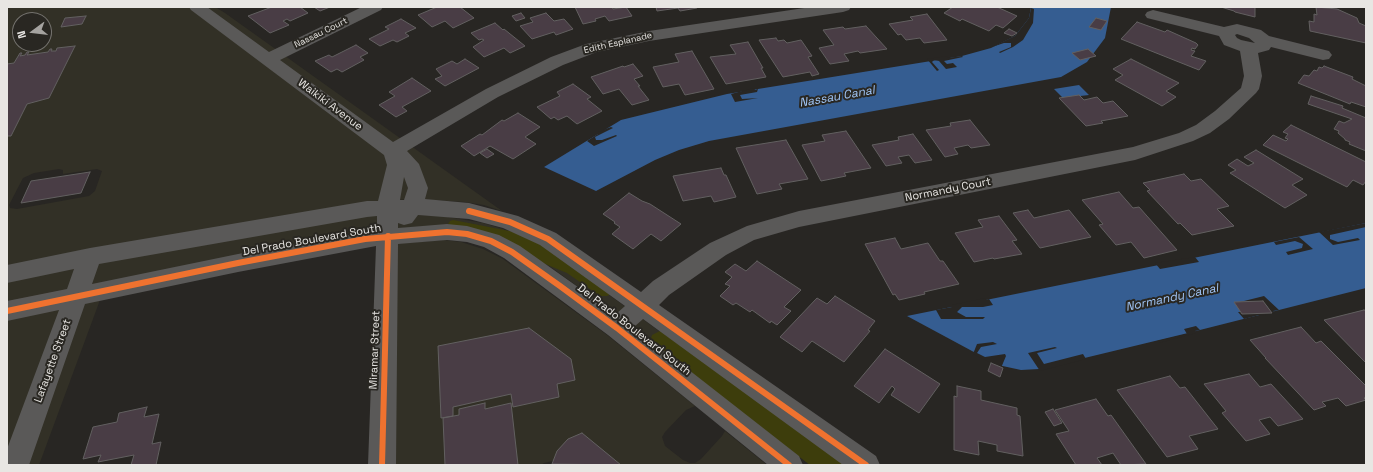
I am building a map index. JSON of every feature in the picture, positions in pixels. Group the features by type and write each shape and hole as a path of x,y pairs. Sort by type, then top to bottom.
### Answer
{"street":[{"name":"Waikiki Avenue","path":"197,7 392,151"},
{"name":"Nassau Court","path":"267,59 375,7"},
{"name":"Edith Esplanade","path":"392,151 492,93 558,61 592,48 649,36 843,7"},
{"path":"1153,15 1227,33 1227,37 1230,41 1323,55"},
{"name":"Normandy Court","path":"617,328 661,288 718,249 733,240 764,228 815,216 1134,153 1186,137 1203,129 1222,115 1250,89 1253,76 1251,61 1256,44"},
{"path":"388,236 412,206 418,188 409,164 403,156 392,151"},
{"path":"388,236 388,207 391,187 397,165 392,151"},
{"name":"Del Prado Boulevard South","path":"7,274 90,257 343,213 388,207 412,206 469,212 489,216 530,230 574,257 866,465"},
{"name":"Del Prado Boulevard South","path":"7,311 238,263 365,239 447,232 467,234 491,241 512,252 617,328 789,465"},
{"name":"Miramar Street","path":"382,465 388,236"},
{"name":"Lafayette Street","path":"15,465 90,257"}],"shaded area":[{"path":"7,7 215,7 502,211 484,205 465,202 414,199 392,200 7,266","holes":["59,169 63,170 63,174 97,169 102,171 95,191 89,196 17,209 10,208 9,205 23,178 34,173"]},
{"path":"398,214 442,216 483,223 503,229 565,263 844,465 810,465 626,321 520,245 449,225 389,229 389,225 7,303 7,281 88,265 366,216"},
{"path":"453,220 525,234 610,293 607,296 600,296 567,273 448,224"},
{"path":"444,240 461,242 483,249 503,259 607,335 695,406 686,410 662,437 665,446 683,460 690,463 695,463 701,459 725,431 767,465 573,465 562,459 541,465 392,465 390,244"},
{"path":"100,300 39,465 7,465 7,319"},
{"path":"660,331 850,465 810,465 650,342 652,335"}],"water":[{"name":"Nassau Canal","path":"1031,7 1111,7 1105,38 1087,62 1061,77 709,141 679,150 655,160 596,191 544,167 621,120 727,94 962,56 991,48 1015,36 1029,18"},
{"path":"1079,85 1089,95 1063,98 1054,89"},
{"name":"Normandy Canal","path":"1366,223 1366,288 1039,369 1021,370 998,365 907,316"}],"pier":[{"path":"1031,8 1034,9 1033,23 1023,40 1013,47 1000,53 999,52 1011,47 1011,43 1004,43 992,47 1015,36 1029,18"},
{"path":"947,56 948,58 963,57 944,61 947,64 953,63 957,67 946,69 939,61 934,60 932,62 939,70 937,71 927,59"},
{"path":"754,88 755,90 758,89 757,92 740,95 742,99 758,98 735,102 731,94"},
{"path":"611,127 613,128 595,137 596,140 617,136 594,146 587,141 598,134 598,132"},
{"path":"1366,223 1366,227 1330,235 1330,239 1338,242 1358,238 1360,240 1333,245 1319,232"},
{"path":"1299,237 1313,249 1288,255 1286,252 1302,248 1303,244 1295,241 1276,245 1274,242"},
{"path":"1195,257 1199,262 1160,269 1155,263"},
{"path":"1264,296 1279,310 1273,311 1275,313 1244,319 1238,312 1266,311 1268,307 1259,302 1236,303"},
{"path":"985,298 986,300 989,299 993,305 983,307 962,307 957,312 966,317 985,317 983,319 941,319 936,310 952,307 952,305"},
{"path":"1196,326 1200,330 1195,331 1196,333 1159,343 1157,341 1187,334 1184,329"},
{"path":"993,342 997,344 981,347 977,353 985,357 1005,354 1006,356 1001,368 973,354 977,344"},
{"path":"1055,347 1057,348 1037,353 1044,364 1083,354 1086,359 1040,371 1028,353"}],"building":[{"path":"272,7 300,7 308,13 290,21 287,19 283,21 289,25 270,33 248,16"},
{"path":"314,7 330,7 320,11"},
{"path":"437,7 460,7 474,18 453,28 445,21 432,27 418,15"},
{"path":"575,7 612,7 613,9 626,7 632,16 609,21 605,16 595,19 596,21 583,24"},
{"path":"656,7 697,8 680,11 678,8 657,11"},
{"path":"953,7 997,7 1017,16 1003,28 996,25 989,31 962,19 960,21 944,13"},
{"path":"1221,7 1255,7 1255,17 1235,12"},
{"path":"1316,7 1337,9 1357,18 1359,23 1366,26 1366,43 1310,31 1309,21 1314,22 1314,14 1317,15"},
{"path":"521,13 525,18 516,21 512,16"},
{"path":"546,13 554,21 564,19 573,29 556,35 554,32 532,39 520,26 533,22 530,18"},
{"path":"927,14 947,40 924,43 920,38 906,40 901,34 898,35 889,24 913,20 910,17"},
{"path":"86,16 82,24 61,27 65,18"},
{"path":"1096,18 1107,21 1101,30 1089,27"},
{"path":"401,19 416,28 405,33 409,36 397,42 393,40 380,46 369,39 389,29 385,27"},
{"path":"1137,22 1165,32 1167,30 1196,43 1198,45 1195,49 1192,48 1191,50 1195,51 1191,56 1206,61 1199,70 1121,39"},
{"path":"495,23 525,46 510,53 504,48 484,57 473,47 484,40 479,40 471,33"},
{"path":"866,26 887,49 860,53 858,51 844,54 849,61 830,64 819,48 834,45 823,30"},
{"path":"1009,29 1017,33 1012,36 1004,33"},
{"path":"776,38 778,41 784,40 787,43 801,40 812,56 808,57 819,74 812,76 810,72 783,77 759,40"},
{"path":"748,42 763,68 761,68 766,77 726,84 710,57 736,54 730,45"},
{"path":"356,45 368,53 360,57 364,60 342,72 337,69 331,72 315,61 329,55 332,57"},
{"path":"75,46 49,98 27,104 11,136 7,136 7,64 14,63 20,53 22,53 20,56 25,55 27,52 29,52 27,55 52,52 56,51 57,48"},
{"path":"1088,49 1096,56 1080,60 1072,53"},
{"path":"692,51 714,89 685,95 679,84 663,87 653,67 679,62 675,54"},
{"path":"465,59 479,68 445,86 435,79 442,76 436,69 452,61 457,64"},
{"path":"1131,59 1179,83 1166,91 1176,97 1162,106 1115,80 1123,75 1113,69"},
{"path":"633,64 643,76 634,79 649,100 632,105 619,89 603,94 591,77 623,66"},
{"path":"1324,66 1353,77 1352,79 1366,86 1366,107 1351,102 1350,104 1298,83 1304,75 1309,76 1314,70 1317,71 1319,67 1322,68"},
{"path":"412,78 431,91 402,107 407,111 396,117 379,105 395,96 389,92"},
{"path":"573,84 591,97 587,99 602,111 577,124 567,116 558,120 554,117 551,119 537,107 560,96 557,92"},
{"path":"1079,95 1084,100 1097,97 1103,103 1113,101 1128,116 1101,121 1103,123 1086,126 1059,98"},
{"path":"1311,96 1343,106 1342,108 1366,118 1366,151 1349,144 1350,142 1345,140 1338,133 1339,131 1334,129 1339,121 1344,123 1352,119 1308,104"},
{"path":"518,113 540,127 525,137 536,144 513,159 490,146 474,156 461,146 480,134 482,135 502,120 504,121"},
{"path":"970,120 990,145 971,148 968,145 954,148 958,154 945,157 926,130 951,126 950,123"},
{"path":"1291,125 1366,162 1366,181 1363,185 1353,180 1347,187 1263,145 1273,135 1286,141 1288,139 1285,138 1288,134 1283,132"},
{"path":"846,131 871,168 844,173 846,176 821,181 802,145 825,141 822,135"},
{"path":"913,134 932,160 915,163 909,155 898,157 902,163 886,166 872,145 899,140 898,137"},
{"path":"786,140 808,179 779,184 782,189 757,194 736,148"},
{"path":"487,149 494,154 487,158 480,153"},
{"path":"1256,150 1303,179 1292,185 1307,195 1285,208 1230,173 1236,170 1228,165 1237,159 1248,166 1254,163 1244,157"},
{"path":"721,168 724,175 726,175 736,197 714,202 711,196 683,201 673,176"},
{"path":"90,172 81,193 21,203 31,181"},
{"path":"1184,174 1191,181 1201,179 1229,206 1217,209 1234,226 1192,235 1180,223 1178,224 1147,191 1150,190 1143,183"},
{"path":"1119,192 1133,208 1139,207 1177,250 1144,258 1131,242 1116,245 1099,225 1103,224 1082,200"},
{"path":"629,193 650,204 681,224 661,241 651,234 633,249 612,234 620,227 603,214"},
{"path":"1028,210 1034,218 1069,210 1091,237 1040,248 1013,213"},
{"path":"999,216 1017,240 1012,241 1022,254 974,262 955,233 983,227 978,220"},
{"path":"895,238 901,249 928,243 940,261 943,261 959,284 924,292 925,294 899,300 895,294 893,295 865,244"},
{"path":"757,261 801,290 784,307 791,311 777,325 771,321 770,323 752,310 750,312 736,303 733,305 720,296 730,286 725,284 732,277 725,272 735,264 746,271"},
{"path":"835,296 875,321 868,330 870,331 844,362 812,341 802,352 780,337 817,298 827,304"},
{"path":"1263,301 1272,313 1242,314 1234,302"},
{"path":"1364,310 1366,311 1366,363 1324,320"},
{"path":"1301,327 1316,343 1321,341 1366,386 1366,397 1364,398 1366,400 1346,406 1338,398 1322,402 1326,406 1314,410 1250,340"},
{"path":"529,328 571,359 575,380 557,384 559,397 513,407 511,394 453,407 453,416 441,418 438,346"},
{"path":"885,349 940,384 919,413 891,395 895,389 892,386 879,403 854,386"},
{"path":"991,363 1003,368 1000,377 988,371"},
{"path":"1249,374 1260,387 1271,384 1303,419 1278,426 1270,417 1259,420 1270,434 1246,441 1222,413 1226,411 1204,384"},
{"path":"1170,376 1180,388 1185,387 1218,429 1189,436 1198,449 1167,457 1117,390"},
{"path":"957,386 981,391 981,400 1017,408 1017,415 1020,416 1023,456 997,451 997,445 978,441 979,455 954,450 954,396 957,397"},
{"path":"1096,399 1108,416 1111,415 1146,464 1121,465 1113,453 1097,458 1102,465 1076,465 1056,434 1069,431 1055,410"},
{"path":"485,403 485,409 511,403 518,465 445,465 443,418 459,415 459,409"},
{"path":"147,407 144,417 159,414 152,444 161,442 156,465 131,465 134,455 98,462 101,455 83,459 93,427 117,422 119,413"},
{"path":"1053,409 1062,423 1054,426 1045,412"},
{"path":"582,433 621,465 552,464 557,451 568,439"}],"cycle path":[{"path":"469,211 510,222 548,239 866,465"},
{"path":"7,311 238,263 365,239 447,232 467,234 491,241 512,252 560,286 617,328 789,465"},
{"path":"382,465 388,236"}]}
